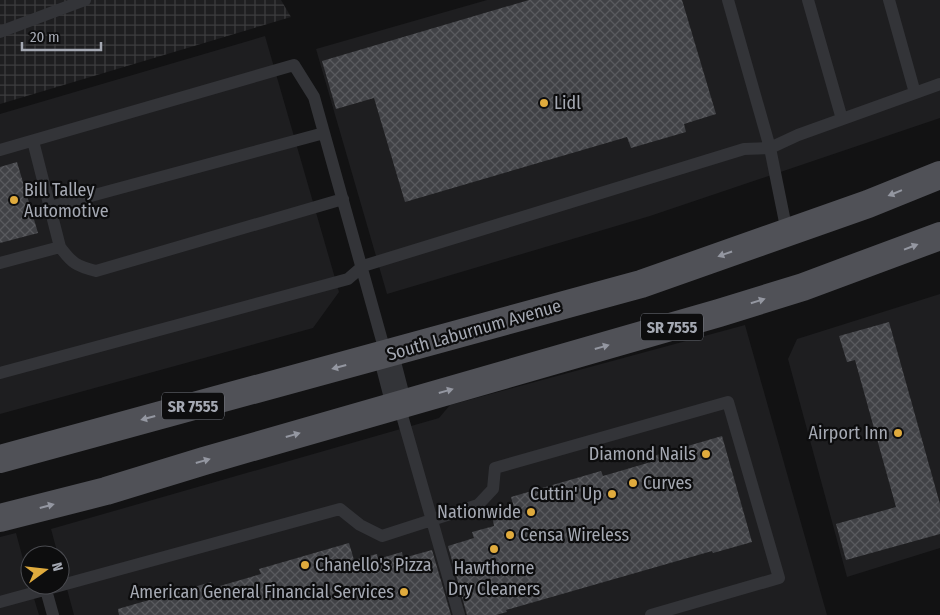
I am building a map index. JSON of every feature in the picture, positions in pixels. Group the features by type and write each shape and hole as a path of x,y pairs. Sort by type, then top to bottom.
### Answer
{"main road":[{"name":"South Laburnum Avenue","path":"0,459 641,284 868,204 940,175"},
{"name":"SR 7555","path":"0,518 106,490 719,313 803,287 940,236"}],"street":[{"path":"386,355 399,405"}],"lane":[{"path":"0,32 85,0"},
{"path":"728,0 770,148 787,232"},
{"path":"808,0 842,119"},
{"path":"889,0 915,93"},
{"path":"0,150 294,65 314,96 386,355"},
{"path":"0,373 348,279 362,266 744,149 770,148 798,135 940,84"},
{"path":"50,207 324,133"},
{"path":"33,141 60,247 71,262 96,271 343,199"},
{"path":"0,263 60,247"},
{"path":"70,583 340,508 360,525 382,536 478,504 493,489 495,468 728,402 779,578 650,615"},
{"path":"399,405 459,615"},
{"path":"0,602 27,595"},
{"path":"47,595 53,615"}],"shaded area":[{"path":"0,0 281,0 291,17 0,104"},
{"path":"487,0 940,0 940,118 650,216 387,294 316,49"},
{"path":"265,36 339,292 313,328 0,414 0,114"},
{"path":"940,294 940,548 847,577 788,359 797,339"},
{"path":"745,325 827,615 74,615 69,595 70,545 55,545 51,529 439,418 450,405"},
{"path":"16,533 20,548 20,595 33,595 39,615 0,615 0,537"}],"building":[{"name":"Lidl","path":"529,0 682,0 716,114 684,124 686,132 631,148 627,137 405,202 374,98 336,109 322,61"},
{"name":"Bill Talley Automotive","path":"17,162 38,233 0,243 0,167"},
{"name":"Airport Inn","path":"889,322 940,504 940,534 846,560 836,524 896,507 855,360 847,362 839,336"},
{"path":"722,436 752,542 713,553 712,551 506,610 507,612 496,615 467,615 448,546 474,538 472,532 494,526 493,520 516,514 511,497 601,471 603,476 651,462 650,457"},
{"path":"349,543 354,560 377,554 378,559 402,552 403,558 432,550 451,615 119,615 118,609 211,582 213,588 261,574 259,569"}],"place":[{"name":"Lidl","path":"544,103"},
{"name":"Bill Talley Automotive","path":"14,200"},
{"name":"Airport Inn","path":"898,433"},
{"name":"Diamond Nails","path":"706,454"},
{"name":"Curves","path":"633,483"},
{"name":"Cuttin' Up","path":"612,494"},
{"name":"Nationwide","path":"531,512"},
{"name":"Censa Wireless","path":"510,535"},
{"name":"Hawthorne Dry Cleaners","path":"494,549"},
{"name":"Chanello's Pizza","path":"305,565"},
{"name":"American General Financial Services","path":"404,592"}]}
